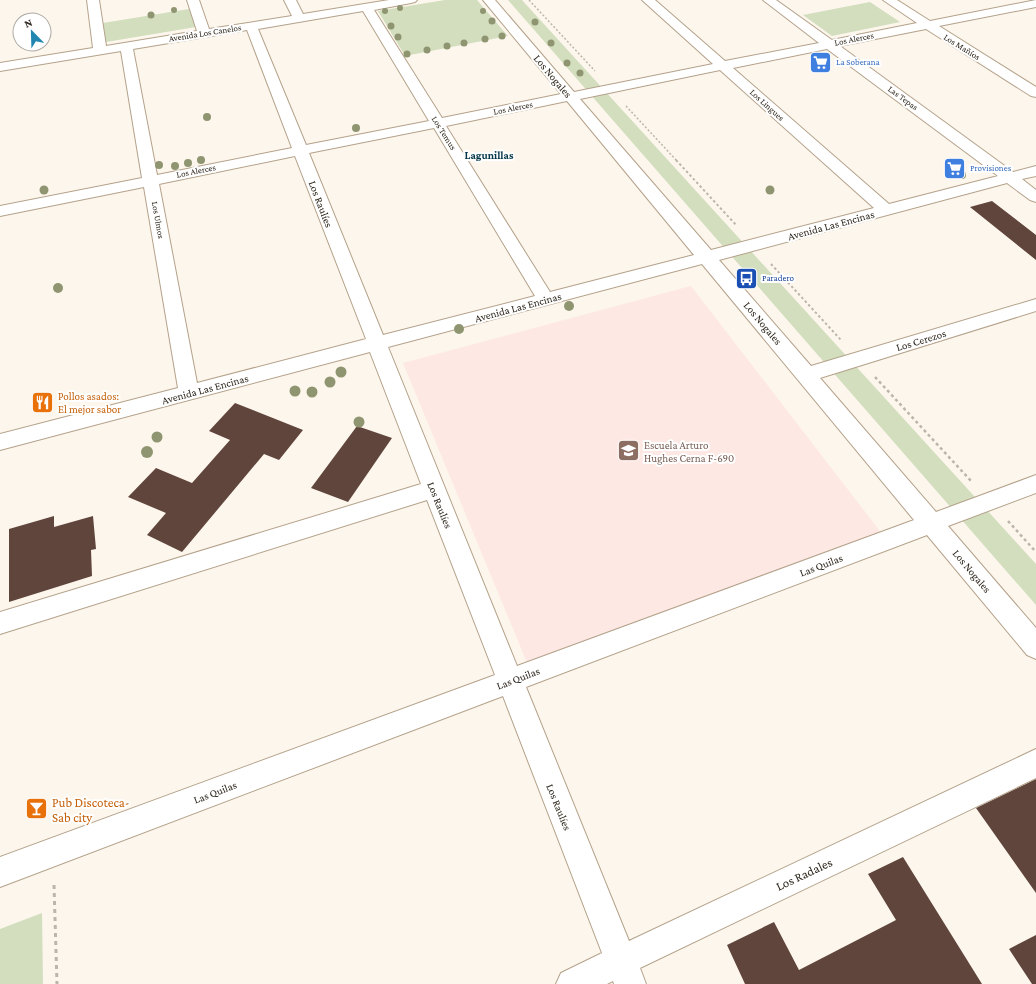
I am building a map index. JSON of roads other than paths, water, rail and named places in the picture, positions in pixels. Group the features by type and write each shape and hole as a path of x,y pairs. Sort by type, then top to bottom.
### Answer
{"street":[{"path":"93,0 100,51"},
{"path":"193,0 204,34"},
{"path":"290,0 299,18"},
{"name":"Avenida Los Canelos","path":"0,67 411,0"},
{"name":"Los Nogales","path":"489,0 1036,647"},
{"name":"Los Lingues","path":"648,0 886,210"},
{"name":"Las Tepas","path":"769,0 1036,197"},
{"name":"Los Mañíos","path":"889,0 1036,93"},
{"name":"Los Alerces","path":"0,211 1029,4"},
{"name":"Los Temus","path":"366,7 546,299"},
{"name":"Los Raulíes","path":"251,26 509,682 625,972"},
{"name":"Los Ulmos","path":"126,46 189,393"},
{"name":"Avenida Las Encinas","path":"0,442 1036,171"},
{"name":"Los Cerezos","path":"806,375 1036,305"},
{"name":"Las Quilas","path":"0,872 1036,484"},
{"path":"0,623 433,489"},
{"name":"Los Radales","path":"572,984 625,972 1036,763"}],"place":[{"name":"La Soberana","path":"821,62"},
{"name":"Provisiones","path":"955,168"},
{"name":"Paradero","path":"746,278"},
{"name":"Pollos asados: El mejor sabor","path":"43,402"},
{"name":"Escuela Arturo Hughes Cerna F-690","path":"629,451"},
{"name":"Pub Discoteca- Sab city","path":"37,809"}],"district":[{"name":"Lagunillas","path":"489,155"}]}
